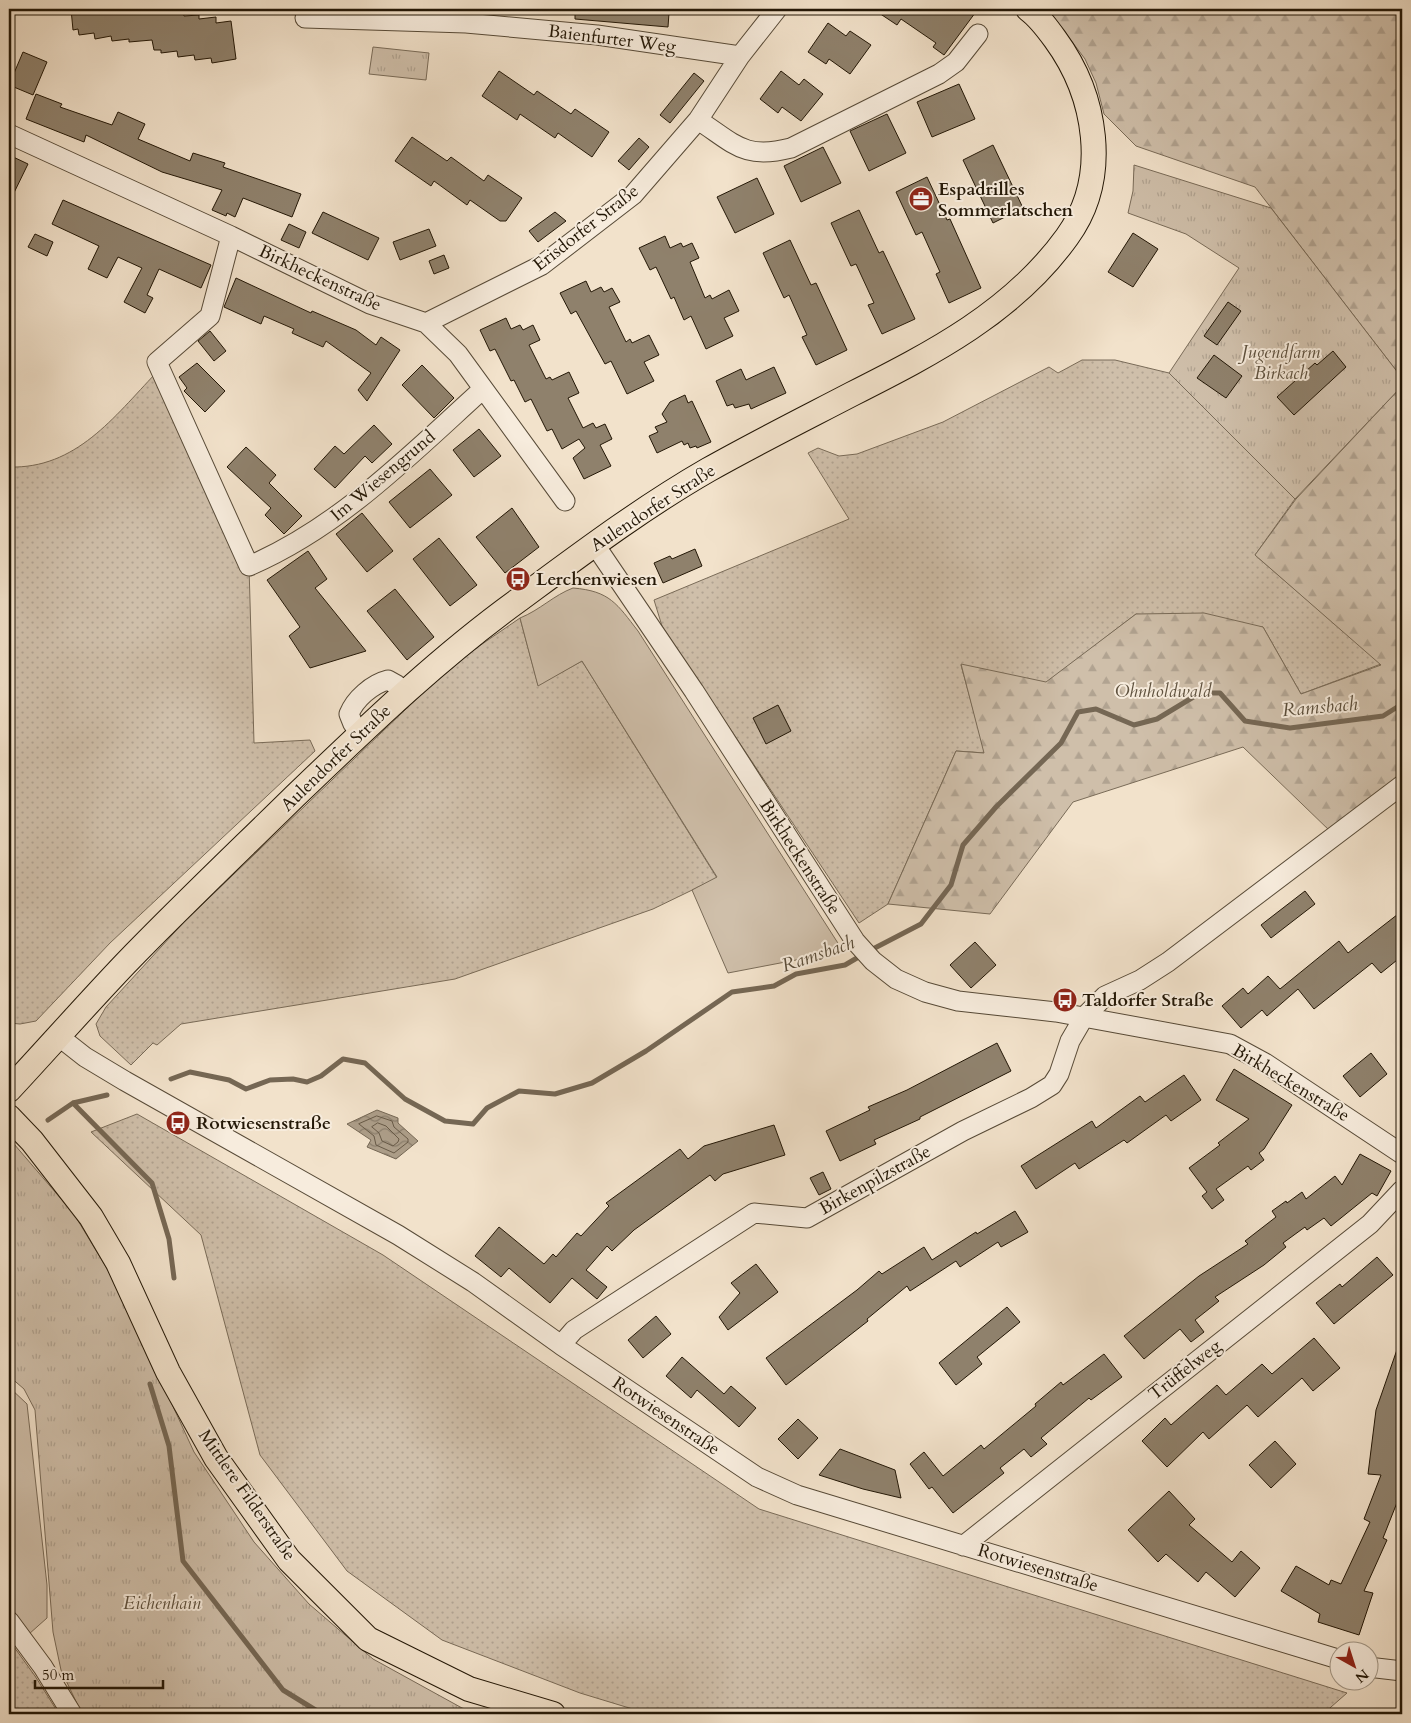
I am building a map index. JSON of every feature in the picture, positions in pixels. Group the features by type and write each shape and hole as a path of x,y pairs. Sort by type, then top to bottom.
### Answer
{"main road":[{"name":"Aulendorfer Straße","path":"9,1090 58,1035 170,918 412,685 513,604 649,506 705,472 947,344 1002,305 1050,258 1070,233 1082,211 1090,187 1094,140 1084,90 1073,66 1038,16 1028,9"},
{"name":"Mittlere Filderstraße","path":"9,1117 32,1141 91,1218 118,1263 168,1372 216,1458 289,1560 368,1639 470,1689 553,1714"}],"street":[{"name":"Erisdorfer Straße","path":"426,322 542,265 633,196 698,120 740,56 776,9"},
{"name":"Baienfurter Weg","path":"305,18 466,23 597,36 740,56"},
{"path":"698,120 745,151 774,152 791,148 939,74 956,62 978,34"},
{"name":"Birkheckenstraße","path":"9,134 231,236 370,304 426,322 458,354 564,501"},
{"name":"Im Wiesengrund","path":"231,236 210,316 156,362 249,566 301,540 358,501 483,389"},
{"name":"Birkheckenstraße","path":"595,545 694,691 855,941 873,961 896,979 925,992 958,1002 1084,1018 1230,1044 1273,1068 1402,1154"},
{"path":"353,724 349,714 353,704 379,683 388,680 397,685"},
{"path":"1084,1018 1105,996 1140,980 1168,962 1402,785"},
{"name":"Birkenpilzstraße","path":"561,1345 574,1330 754,1213 807,1218 1052,1085 1060,1074 1070,1041 1084,1018"},
{"name":"Rotwiesenstraße","path":"58,1035 85,1057 125,1081 415,1246 473,1282 561,1345 757,1477 797,1495 1328,1656"},
{"name":"Trüffelweg","path":"963,1546 1370,1224 1402,1190"},
{"path":"9,1621 43,1667 72,1714"},
{"path":"1378,1668 1402,1672"}],"green space":[{"path":"1058,9 1402,9 1402,378 1255,187 1136,146 1104,114 1096,83 1085,59 1052,15"},
{"path":"373,47 429,53 426,80 369,74"},
{"name":"Jugendfarm Birkach","path":"1134,165 1271,208 1402,378 1402,386 1295,499 1169,373 1239,268 1186,234 1128,213 1133,191"},
{"path":"1082,360 1115,360 1169,373 1295,499 1255,555 1381,664 1301,694 1263,627 1136,614 1046,683 961,665 985,753 956,751 888,904 859,923 662,626 654,600 849,519 808,453 818,448 839,456 857,454 943,422 1049,367 1058,373"},
{"path":"156,373 249,566 254,743 310,740 315,751 110,943 36,1021 20,1024 9,1023 9,467 33,465 54,459 74,450 109,423"},
{"name":"Ohnholdwald","path":"1402,386 1402,776 1331,832 1243,747 1073,802 990,914 888,904 956,751 984,753 961,664 1046,682 1136,614 1204,613 1263,627 1301,694 1381,665 1255,555 1296,499"},
{"path":"573,588 596,592 612,600 638,631 843,951 728,973 692,890 717,877 582,661 538,686 520,618"},
{"path":"520,618 538,685 582,661 717,878 653,909 455,979 181,1024 157,1045 153,1043 131,1065 100,1036 96,1024 106,1007 184,922 430,686 472,651"},
{"path":"137,1114 383,1255 759,1509 1328,1687 1328,1690 1347,1693 1323,1714 649,1714 580,1693 442,1640 347,1571 260,1455 201,1235 91,1132"},
{"name":"Eichenhain","path":"14,1144 74,1214 118,1287 194,1452 254,1542 309,1604 373,1659 462,1708 484,1714 82,1714 61,1670 53,1632 35,1410 24,1389 9,1376 9,1147"},
{"path":"9,1387 27,1404 47,1585 47,1618 29,1634 9,1608"},
{"path":"9,1640 35,1676 59,1714 9,1714"}],"water":[{"path":"377,1110 398,1118 398,1123 418,1141 396,1159 367,1147 371,1140 347,1124"}],"building":[{"path":"71,9 133,9 133,13 168,9 168,13 183,12 184,16 199,15 199,19 216,17 216,23 231,21 236,59 212,63 211,58 195,60 194,55 178,57 177,51 161,53 161,50 154,50 152,40 129,42 129,39 112,41 111,36 95,39 94,33 79,35 78,29 73,30"},
{"path":"575,9 620,9 669,13 668,27 575,19"},
{"path":"873,9 978,9 944,55 933,47 936,43 901,19 897,25"},
{"path":"828,23 846,36 850,31 871,45 850,74 829,59 826,64 808,52"},
{"path":"23,52 47,62 33,95 9,85"},
{"path":"499,71 534,95 537,91 571,114 575,109 609,132 592,157 558,133 555,138 520,114 517,120 482,96"},
{"path":"781,71 799,85 804,79 823,94 801,121 782,107 778,113 760,99"},
{"path":"694,73 704,81 670,123 660,115"},
{"path":"959,84 975,119 932,137 917,102"},
{"path":"36,94 62,104 60,107 112,125 118,112 145,124 138,139 190,161 193,153 225,163 223,167 301,194 292,217 243,198 235,217 227,213 226,216 212,210 222,190 162,172 86,135 84,142 26,119"},
{"path":"887,114 906,153 869,171 850,131"},
{"path":"412,137 447,161 451,157 484,181 488,175 522,198 506,221 500,221 470,200 467,205 434,181 431,186 395,161"},
{"path":"639,138 649,147 629,170 618,161"},
{"path":"993,145 1023,208 993,223 963,160"},
{"path":"823,147 841,183 801,202 784,166"},
{"path":"9,155 28,164 9,203"},
{"path":"927,177 947,220 950,219 981,288 949,303 936,274 940,272 922,232 916,235 896,192"},
{"path":"757,178 774,214 735,233 717,197"},
{"path":"63,200 211,265 201,288 159,269 147,295 153,298 145,313 124,302 142,268 118,257 107,278 88,269 99,246 52,224"},
{"path":"859,210 879,253 883,251 915,319 882,334 868,305 874,303 856,264 851,266 831,223"},
{"path":"323,212 379,238 368,260 312,233"},
{"path":"555,212 566,221 538,242 529,231"},
{"path":"289,224 306,232 299,248 281,240"},
{"path":"429,229 436,246 400,260 393,242"},
{"path":"1133,233 1158,249 1133,287 1108,272"},
{"path":"35,234 53,242 47,256 28,247"},
{"path":"665,236 670,248 681,243 683,247 692,243 699,258 690,262 705,298 710,295 712,299 729,290 739,311 724,318 733,336 706,349 691,316 684,320 674,297 671,299 656,267 650,270 639,248"},
{"path":"790,240 811,285 816,283 847,350 816,365 802,337 807,335 789,295 784,298 763,253"},
{"path":"444,255 449,268 434,274 429,261"},
{"path":"236,278 311,313 312,311 356,330 376,345 381,337 400,350 367,401 358,390 371,373 326,341 323,347 292,333 294,329 264,316 261,324 224,307"},
{"path":"586,281 591,292 601,287 604,292 612,288 620,302 609,307 626,342 630,339 632,343 649,335 659,355 644,362 654,381 627,394 611,361 605,364 576,311 571,314 560,293"},
{"path":"1228,302 1241,311 1217,345 1204,336"},
{"path":"506,318 511,329 520,325 523,330 533,325 540,340 529,345 546,379 550,377 552,380 569,372 579,393 568,398 583,428 593,423 596,428 605,424 612,439 600,445 611,466 584,479 573,458 585,448 579,439 562,449 552,429 547,431 531,399 525,402 514,380 511,381 495,349 490,351 480,330"},
{"path":"210,331 226,351 214,361 198,341"},
{"path":"1333,351 1346,367 1294,415 1277,397 1315,363 1317,365"},
{"path":"1214,355 1242,376 1226,398 1197,378"},
{"path":"197,363 225,391 205,412 184,391 187,388 179,377"},
{"path":"422,365 454,398 434,418 402,385"},
{"path":"774,367 786,393 751,409 749,404 735,408 733,404 727,406 716,381 741,369 746,380"},
{"path":"685,395 688,403 692,401 711,442 697,448 696,446 690,448 688,443 684,445 682,441 657,453 649,436 658,432 655,427 667,422 662,414 670,402"},
{"path":"374,425 392,444 372,463 365,456 335,488 314,469 335,446 344,454"},
{"path":"479,429 501,456 474,477 453,450"},
{"path":"246,447 276,475 269,483 302,516 284,534 265,515 271,508 227,467"},
{"path":"430,469 452,495 410,528 389,502"},
{"path":"512,508 539,547 505,573 476,537"},
{"path":"362,513 393,551 367,572 336,534"},
{"path":"439,538 477,585 450,606 413,559"},
{"path":"695,549 702,566 663,583 654,563 670,556 672,559"},
{"path":"308,551 327,579 315,588 366,651 310,668 289,636 300,627 267,580"},
{"path":"395,589 434,637 407,660 367,611"},
{"path":"778,705 791,731 766,744 753,718"},
{"path":"1305,891 1315,904 1271,938 1261,925"},
{"path":"1402,911 1402,956 1381,973 1372,963 1314,1009 1298,989 1267,1016 1262,1010 1241,1028 1222,1006 1243,988 1248,994 1268,976 1280,989 1339,941 1348,953"},
{"path":"975,942 996,965 971,988 950,965"},
{"path":"997,1043 1011,1071 920,1117 920,1119 874,1140 876,1144 840,1161 826,1131 870,1110 868,1107 907,1090"},
{"path":"1371,1053 1387,1074 1360,1097 1343,1076"},
{"path":"1234,1069 1292,1105 1264,1149 1259,1153 1264,1160 1251,1170 1248,1166 1216,1189 1224,1200 1212,1209 1202,1196 1207,1192 1189,1168 1220,1145 1218,1143 1249,1119 1216,1100"},
{"path":"1184,1075 1201,1100 1171,1121 1166,1115 1127,1143 1124,1140 1079,1169 1075,1163 1036,1189 1021,1166 1092,1121 1096,1128 1140,1096 1145,1102"},
{"path":"774,1125 785,1155 723,1174 715,1181 710,1175 634,1230 612,1251 607,1246 586,1270 607,1287 597,1299 572,1278 550,1303 509,1268 501,1277 475,1256 499,1227 544,1264 553,1254 556,1257 577,1233 581,1236 609,1206 606,1203 680,1149 688,1159 704,1146"},
{"path":"1360,1154 1391,1171 1377,1196 1372,1193 1331,1226 1324,1218 1307,1230 1305,1227 1283,1243 1286,1247 1264,1265 1215,1297 1219,1301 1195,1320 1204,1332 1191,1342 1180,1329 1144,1359 1124,1336 1199,1276 1248,1244 1245,1241 1276,1217 1272,1211 1286,1201 1287,1203 1302,1192 1306,1199 1335,1176 1342,1185"},
{"path":"823,1172 831,1189 819,1195 810,1178"},
{"path":"1015,1211 1028,1232 1001,1247 998,1242 960,1267 956,1261 910,1291 907,1286 867,1319 868,1321 786,1385 766,1358 857,1290 879,1271 882,1274 924,1247 932,1260 976,1232 977,1234"},
{"path":"1377,1257 1393,1275 1334,1324 1316,1303 1340,1284 1342,1287"},
{"path":"756,1264 778,1292 728,1330 719,1317 740,1293 731,1283"},
{"path":"1007,1307 1020,1322 977,1357 982,1364 956,1385 939,1363"},
{"path":"656,1316 671,1334 643,1358 628,1340"},
{"path":"1314,1338 1340,1368 1313,1391 1302,1378 1258,1417 1247,1405 1209,1439 1203,1432 1167,1467 1142,1441 1165,1418 1171,1425 1217,1385 1226,1395 1262,1364 1272,1374"},
{"path":"1400,1341 1402,1341 1402,1490 1383,1538 1387,1540 1364,1591 1373,1593 1359,1635 1318,1622 1320,1614 1281,1591 1296,1566 1329,1585 1331,1580 1341,1584 1370,1522 1364,1519 1381,1475 1368,1474 1376,1410"},
{"path":"1104,1354 1122,1377 1091,1400 1089,1398 1041,1438 1047,1444 1031,1457 1024,1449 1000,1468 1004,1473 953,1513 932,1487 929,1489 910,1464 924,1452 943,1476 981,1445 984,1449 1036,1406 1035,1404 1061,1382 1063,1385"},
{"path":"682,1357 724,1394 731,1386 756,1408 739,1427 697,1390 691,1398 666,1376"},
{"path":"798,1419 818,1438 798,1459 778,1439"},
{"path":"1275,1441 1296,1464 1271,1488 1249,1465"},
{"path":"840,1449 895,1470 901,1498 863,1489 819,1475"},
{"path":"1169,1491 1195,1519 1189,1525 1232,1562 1241,1551 1260,1568 1235,1597 1206,1572 1198,1582 1166,1554 1158,1562 1128,1530"}],"waterway":[{"name":"Ramsbach","path":"869,951 921,924 951,885 963,845 996,807 1061,743 1078,712 1096,709 1134,725 1157,719 1200,693 1220,693 1245,721 1290,728 1383,716 1402,704"},
{"name":"Ramsbach","path":"171,1079 190,1072 229,1080 246,1089 270,1080 293,1079 307,1082 321,1076 343,1059 365,1063 405,1099 445,1121 473,1124 487,1108 519,1091 555,1094 592,1083 646,1051 732,992 774,986 796,974 845,965 862,955"},
{"name":"Ramsbach","path":"48,1120 73,1103 107,1095"},
{"path":"73,1103 152,1183 169,1239 174,1278"},
{"path":"150,1384 169,1446 183,1561 283,1690 322,1714"}],"place":[{"name":"Espadrilles Sommerlatschen","path":"921,199"},
{"name":"Lerchenwiesen","path":"518,579"},
{"name":"Taldorfer Straße","path":"1065,1000"},
{"name":"Rotwiesenstraße","path":"178,1123"}]}
